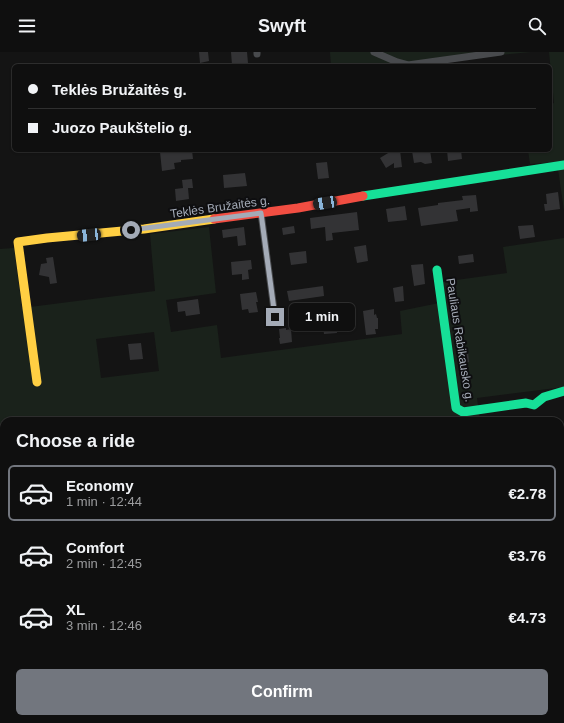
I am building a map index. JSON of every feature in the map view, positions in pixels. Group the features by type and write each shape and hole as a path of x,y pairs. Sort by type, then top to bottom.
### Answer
{"street":[{"path":"374,52 404,64"},
{"path":"415,64 501,52"},
{"name":"Teklės Bružaitės g.","path":"37,382 18,242 144,229 261,213 564,165"},
{"path":"261,213 275,317"},
{"name":"Pauliaus Rabikausko g.","path":"437,270 456,408 463,412 526,403 534,405 549,395 564,391"}],"shaded area":[{"path":"330,52 531,52 410,64 331,64"},
{"path":"549,52 564,52 564,211 557,162 530,164 528,152 552,152 552,104 554,103 552,64 550,64"},
{"path":"209,227 216,293 166,300 171,332 217,325 221,358 402,334 400,311 439,303 442,282 507,273 503,247 564,238 564,387 477,398 479,417 0,417 0,249 14,248 22,308 155,291 150,234","holes":["154,332 159,371 101,378 96,339"]}],"building":[{"path":"199,52 208,52 209,61 200,63"},
{"path":"231,52 247,52 248,63 232,64"},
{"path":"160,152 192,152 193,159 181,160 181,162 174,163 175,169 162,171"},
{"path":"390,152 400,152 402,167 394,168 394,163 386,168 380,158"},
{"path":"412,152 430,152 432,163 414,163"},
{"path":"447,152 461,152 462,159 448,161"},
{"path":"327,162 329,178 318,179 316,163"},
{"path":"245,173 247,186 224,188 223,175"},
{"path":"192,179 193,188 188,188 189,199 176,201 175,189 183,188 182,180"},
{"path":"558,192 560,209 545,211 544,204 547,204 546,194"},
{"path":"476,195 478,211 470,212 470,208 456,210 458,221 421,226 418,208 438,205 438,203 463,200 462,196"},
{"path":"405,206 407,220 388,222 386,209"},
{"path":"357,212 359,230 332,233 333,240 326,241 325,227 311,229 310,218"},
{"path":"533,225 535,237 520,239 518,226"},
{"path":"294,226 295,233 283,235 282,228"},
{"path":"244,227 246,245 238,246 237,236 223,238 222,230"},
{"path":"366,245 368,261 357,263 354,247"},
{"path":"306,251 307,263 291,265 289,253"},
{"path":"473,254 474,262 459,264 458,256"},
{"path":"53,257 57,283 50,284 49,277 39,275 41,264 47,263 46,258"},
{"path":"251,260 252,269 248,270 249,279 242,280 242,274 232,275 231,262"},
{"path":"423,264 425,284 414,286 411,265"},
{"path":"323,286 324,296 289,301 287,291"},
{"path":"403,286 404,301 395,302 393,288"},
{"path":"256,292 258,312 249,313 248,309 242,310 240,294"},
{"path":"198,299 200,314 186,316 185,311 178,312 177,302"},
{"path":"374,309 374,315 376,314 378,318 378,329 375,329 376,334 366,335 363,311"},
{"path":"335,315 337,333 324,334 322,319"},
{"path":"286,328 286,330 291,329 292,342 280,344 279,329"},
{"path":"141,343 143,359 130,360 128,344"},
{"path":"468,351 469,362 460,363 459,352"}],"traffic: fast":[{"path":"363,196 564,165"},
{"path":"437,270 456,408 463,412 526,403 534,405 544,397 564,391"}],"traffic: slow":[{"path":"37,382 18,242 144,229 214,219"}],"traffic: jam":[{"path":"214,219 298,208 363,196"}],"route":[{"path":"131,230 261,213 275,317"}]}
